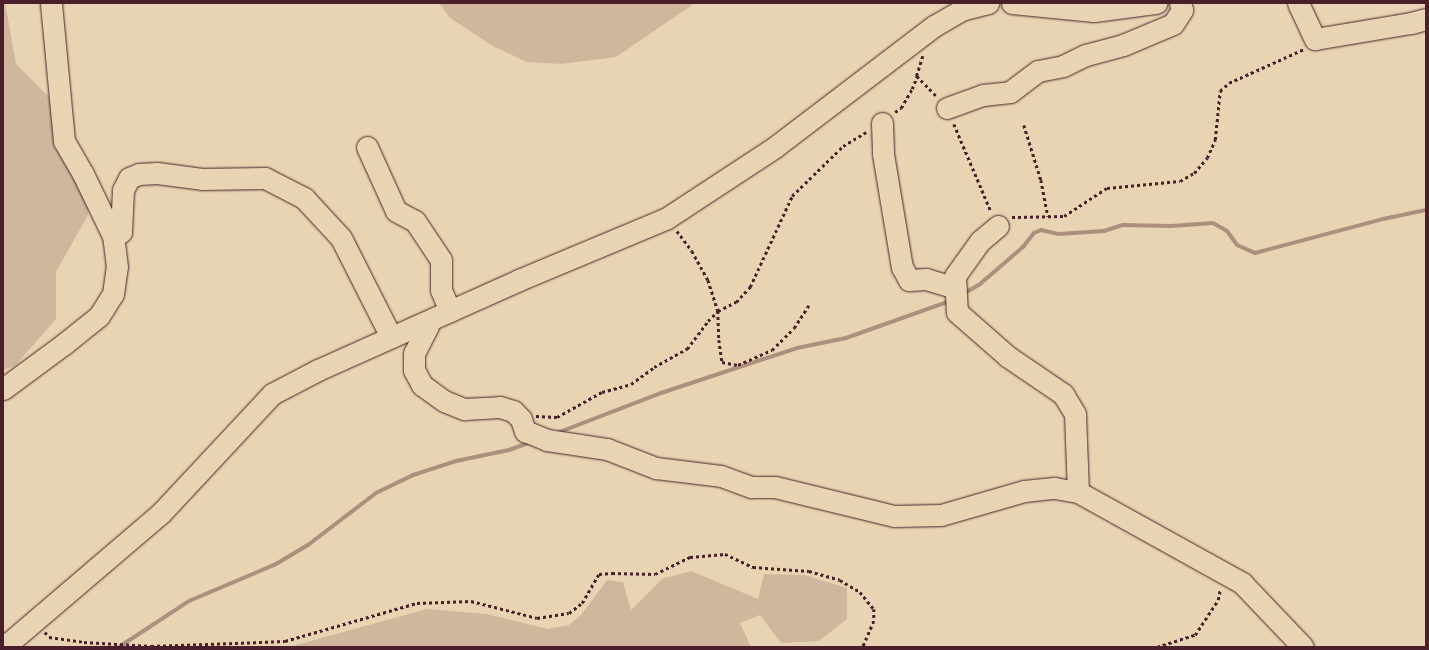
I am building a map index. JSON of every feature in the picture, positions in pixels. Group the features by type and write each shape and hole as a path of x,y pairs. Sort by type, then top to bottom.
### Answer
{"street":[{"path":"3,389 99,316 113,294 117,267 113,236 83,174 64,141 51,3"},
{"path":"4,647 161,513 272,394 318,370 391,337 667,218 774,147 934,26 964,9 988,3"},
{"path":"1012,3 1094,11 1156,3"},
{"path":"947,108 983,95 1010,92 1038,71 1063,66 1086,55 1123,45 1173,24 1182,10 1180,3"},
{"path":"1298,3 1315,40 1426,19"},
{"path":"882,123 883,154 902,267 909,280 926,279 956,288"},
{"path":"367,147 396,211 415,221 441,260 441,290 450,311"},
{"path":"113,236 121,232 124,190 130,178 139,174 157,173 202,179 265,178 304,198 341,238 391,337"},
{"path":"998,226 980,241 955,276 957,312 1007,356 1063,394 1075,414 1078,492"},
{"path":"426,322 428,326 414,353 414,370 422,385 444,401 464,408 500,407 513,411 521,419 525,431 547,440 607,449 656,468 721,476 752,487 775,487 894,516 941,515 1024,491 1054,488 1078,492 1242,584 1303,647"}],"path":[{"path":"998,226 1011,217 1064,216 1107,188 1180,181 1194,172 1207,158 1215,140 1220,92 1229,83 1303,50 1315,40"},
{"path":"521,419 529,415 557,417 602,392 631,384 654,367 687,349 708,321 718,311 736,302 750,287 792,196 843,146 882,123 901,108 912,90 917,76"},
{"path":"1024,125 1041,180 1048,216"},
{"path":"667,218 692,251 708,280 718,311 719,340 722,362 738,365 772,350 794,328 809,304"},
{"path":"37,620 48,637 84,642 151,646 224,642 285,641 417,603 471,601 537,618 569,613 582,603 599,574 612,572 655,574 690,557 724,554 753,566 809,571 840,580 860,592 874,609 874,621 863,647"},
{"path":"1157,647 1195,635 1218,600 1220,590 1204,572 1206,564"}],"shaded area":[{"path":"3,3 5,3 16,64 50,98 90,202 88,215 56,272 56,319 15,366 3,370"},
{"path":"439,3 695,3 616,57 561,64 527,62 493,46 450,18"},
{"path":"691,571 758,599 764,574 804,575 847,588 847,619 819,641 781,643 760,615 740,623 751,647 289,647 427,609 487,614 548,629 569,625 582,614 607,580 623,582 631,610 662,579"}],"waterway":[{"path":"963,294 980,284 1023,247 1034,233 1041,230 1058,234 1104,231 1123,225 1171,226 1213,223 1227,231 1237,245 1255,253 1383,219 1426,210"},
{"path":"557,433 661,393 797,348 846,338 950,301"},
{"path":"119,647 189,601 276,564 308,545 376,493 413,475 456,461 509,450 531,442"}]}
